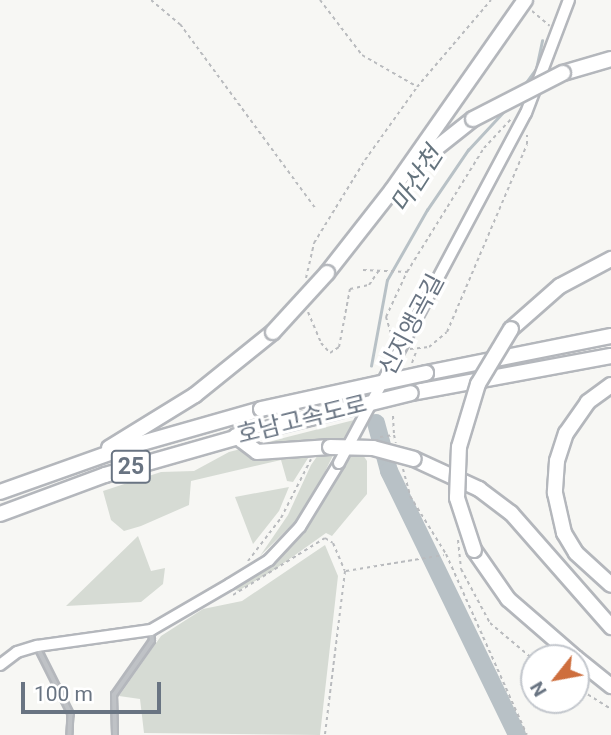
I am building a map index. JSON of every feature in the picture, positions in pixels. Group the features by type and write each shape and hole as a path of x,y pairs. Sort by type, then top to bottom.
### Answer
{"highway":[{"path":"92,459 204,389 273,332 327,273 392,190 527,4"},
{"path":"392,190 430,152 473,119 563,73 611,59"},
{"path":"560,644 508,598 474,550 457,498 459,447 478,384 510,329 541,299 611,259"},
{"name":"호남고속도로","path":"0,492 92,459 261,409 611,335"},
{"name":"호남고속도로","path":"0,514 105,475 236,436 411,393 611,356"},
{"path":"545,368 611,365"},
{"path":"611,385 588,402 566,433 557,461 555,493 570,543 590,569 611,585"},
{"path":"236,436 257,452 373,448 480,489 511,513 611,626"},
{"path":"590,669 611,686"}],"street":[{"name":"신지앵곡길","path":"0,665 17,652 37,646 151,631 269,560 300,527 339,463 526,113 569,0"}],"lane":[{"path":"114,735 114,695 152,641 151,631"},
{"path":"37,646 71,714 71,735"}],"path":[{"path":"151,0 180,24 315,208"},
{"path":"320,0 362,55 417,87"},
{"path":"306,289 305,268 314,243 417,87 491,0"},
{"path":"527,4 556,31"},
{"path":"363,270 407,272"},
{"path":"307,310 321,343 330,353 339,348 350,289 369,285 379,270"},
{"path":"409,372 416,351"},
{"path":"393,416 397,447"},
{"path":"386,436 394,435"},
{"path":"247,562 281,518 323,449"},
{"path":"407,459 410,496 446,554 527,735"},
{"path":"227,596 259,583 325,538 333,543 345,571 325,735"},
{"path":"457,540 461,569 490,623 520,648"},
{"path":"345,571 446,554"},
{"path":"590,696 611,709"}],"shaded area":[{"path":"354,420 345,438 315,447 293,482 287,481 281,460 191,481 189,505 141,526 124,531 111,520 103,491 161,472 194,471 229,452"},
{"path":"357,446 367,461 367,494 332,536 326,533 274,570 238,591 234,589 267,568 304,534"},
{"path":"336,449 306,511 260,556 288,515 318,455"},
{"path":"289,487 279,511 253,544 235,497"},
{"path":"138,536 151,571 165,568 163,584 141,602 66,606"},
{"path":"325,545 338,576 320,735 144,733 140,699 119,696 161,636 203,609 242,601"}],"waterway":[{"name":"마산천","path":"522,88 536,69 542,41"},
{"name":"마산천","path":"371,366 387,280 427,210 468,150 505,110"},
{"name":"마산천","path":"376,423 389,471 517,735"}]}
